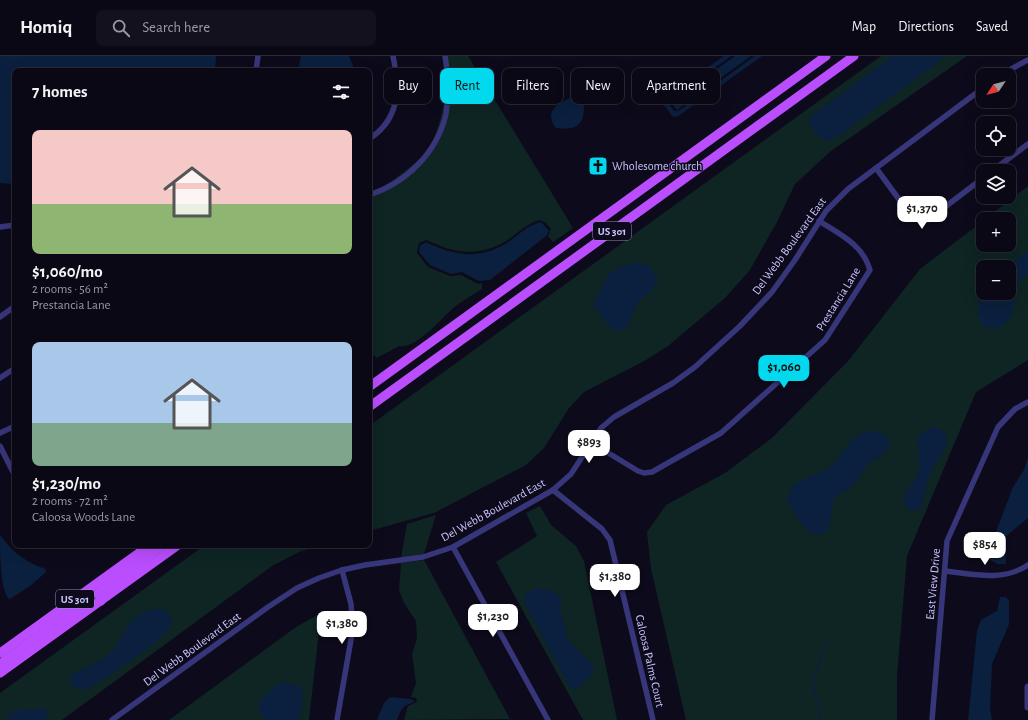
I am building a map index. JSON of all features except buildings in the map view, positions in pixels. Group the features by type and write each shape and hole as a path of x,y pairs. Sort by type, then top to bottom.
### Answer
{"main road":[{"name":"US 301","path":"372,386 826,56"},
{"name":"US 301","path":"372,405 854,56"},
{"name":"US 301","path":"0,653 146,548"},
{"path":"101,601 98,593 160,548"},
{"name":"US 301","path":"0,673 174,548"},
{"path":"0,670 4,661 81,605 82,602 79,596"}],"street":[{"path":"256,68 258,56"},
{"path":"372,137 389,121 396,105 397,76 392,56"},
{"path":"372,194 388,188 404,178 419,164 430,150 440,132 448,100 445,56"},
{"path":"1013,68 1028,60"},
{"name":"Del Webb Boulevard East","path":"112,720 268,607 297,588 342,570 365,565 423,557 453,547 553,490 571,474 601,428 614,417 673,384 695,367 740,326 772,292 796,260 833,203 876,168 976,93"},
{"path":"1001,164 1028,144"},
{"path":"876,168 912,217 921,221 928,220 976,183"},
{"name":"Prestancia Lane","path":"592,443 638,471 644,473 652,472 721,433 825,340 870,270 867,262 852,242 820,221"},
{"path":"0,227 12,225"},
{"path":"0,317 12,308"},
{"path":"0,378 12,370"},
{"name":"East View Drive","path":"932,720 947,541 998,427 1016,409 1028,402"},
{"path":"0,433 12,427"},
{"path":"0,446 12,470"},
{"name":"Caloosa Palms Court","path":"553,490 602,529 610,540 652,720"},
{"path":"453,547 548,720"},
{"path":"945,572 998,576 1014,572 1028,565"},
{"path":"337,720 353,628 351,604 342,570"},
{"path":"1028,687 1028,707"}],"green space":[{"path":"444,56 468,56 475,68 446,68"},
{"path":"881,56 967,56 831,151 795,184 778,220 750,270 725,298 668,346 646,360 584,392 569,408 544,448 526,465 434,513 372,530 372,424"},
{"path":"494,99 573,228 553,242 548,236 551,229 546,223 540,220 535,221 499,245 475,252 451,250 426,240 419,243 417,253 428,267 450,276 461,275 478,284 482,283 482,289 463,300 428,332 413,343 405,346 399,346 377,358 372,354 372,191 386,185 419,159 430,146 435,137 444,104 494,104"},
{"path":"1028,186 1028,360 976,392 907,556 897,676 897,720 686,720 651,569 647,532 666,505 725,473 772,438 849,360 920,269 976,226 976,252 1016,252 1016,212 994,212 1005,204 1016,204 1016,195"},
{"path":"540,506 551,525 576,546 584,561 617,720 583,720 496,562 537,536 526,513"},
{"path":"436,515 424,554 401,558 407,524"},
{"path":"201,548 310,548 299,552 272,566 62,720 0,720 0,693"},
{"path":"424,560 510,719 404,720 408,706 417,702 416,698 411,697 416,683 412,654 417,638 416,621 404,603 399,590 401,563"},
{"path":"321,613 309,720 169,720 296,627"}],"water":[{"path":"0,56 216,56 215,68 12,68 12,184 0,183"},
{"path":"301,56 349,56 354,68 299,68"},
{"path":"724,56 731,56 714,68 707,68"},
{"path":"735,56 751,56 720,79 720,68 718,68"},
{"path":"755,56 762,56 720,86 720,81"},
{"path":"893,56 946,56 844,132 829,141 819,136 812,128 809,120 812,115"},
{"path":"570,98 571,104 582,104 584,106 582,119 577,126 556,128 553,123 551,113 559,104 563,104 563,102"},
{"path":"663,104 669,104 674,111 680,110 688,104 695,104 677,117 672,116"},
{"path":"672,104 685,104 678,109 676,109"},
{"path":"541,222 549,231 546,236 490,280 479,281 462,272 451,274 430,265 419,252 420,246 426,242 436,247 457,253 476,254 486,252 507,243 527,228"},
{"path":"1028,251 1028,274 1017,286 1016,293 1016,260"},
{"path":"638,262 651,267 658,281 652,290 638,302 627,327 621,330 612,330 593,305 608,274 622,266"},
{"path":"979,300 1015,300 1012,315 1007,322 998,329 991,329 982,325 978,313"},
{"path":"933,427 942,430 946,435 947,441 945,448 930,474 921,507 917,510 909,511 904,502 904,495 918,474 920,465 917,439 921,433"},
{"path":"869,431 879,432 884,435 890,443 889,448 881,456 868,463 854,485 838,495 833,501 829,530 821,534 812,533 800,522 790,505 788,496 791,490 800,481 824,471 856,437"},
{"path":"1028,458 1028,518 1004,538 1006,564 998,564 990,560 988,553 1013,487 1024,470"},
{"path":"0,535 20,556 45,569 46,572 30,586 10,599 4,589 2,580"},
{"path":"535,588 551,590 561,598 561,615 564,622 567,639 593,665 593,674 577,689 570,688 524,602 526,594"},
{"path":"1000,597 1006,597 1009,601 1009,624 992,664 990,708 992,720 968,720 977,631 981,620 997,611"},
{"path":"160,609 170,615 172,622 166,632 158,640 90,688 81,690 73,686 70,680 72,674 108,655 115,648 134,619 140,614 149,610"},
{"path":"283,682 299,686 303,690 301,715 296,720 265,720 259,712 259,702 274,687"},
{"path":"390,697 411,699 415,702 403,708 397,720 377,720 384,703"},
{"path":"39,708 47,710 46,720 6,720 9,714 13,712"}],"waterway":[{"path":"821,720 814,689 814,678 828,638"},
{"path":"742,720 743,716"}],"place":[{"name":"Wholesome church","path":"598,166"}]}
